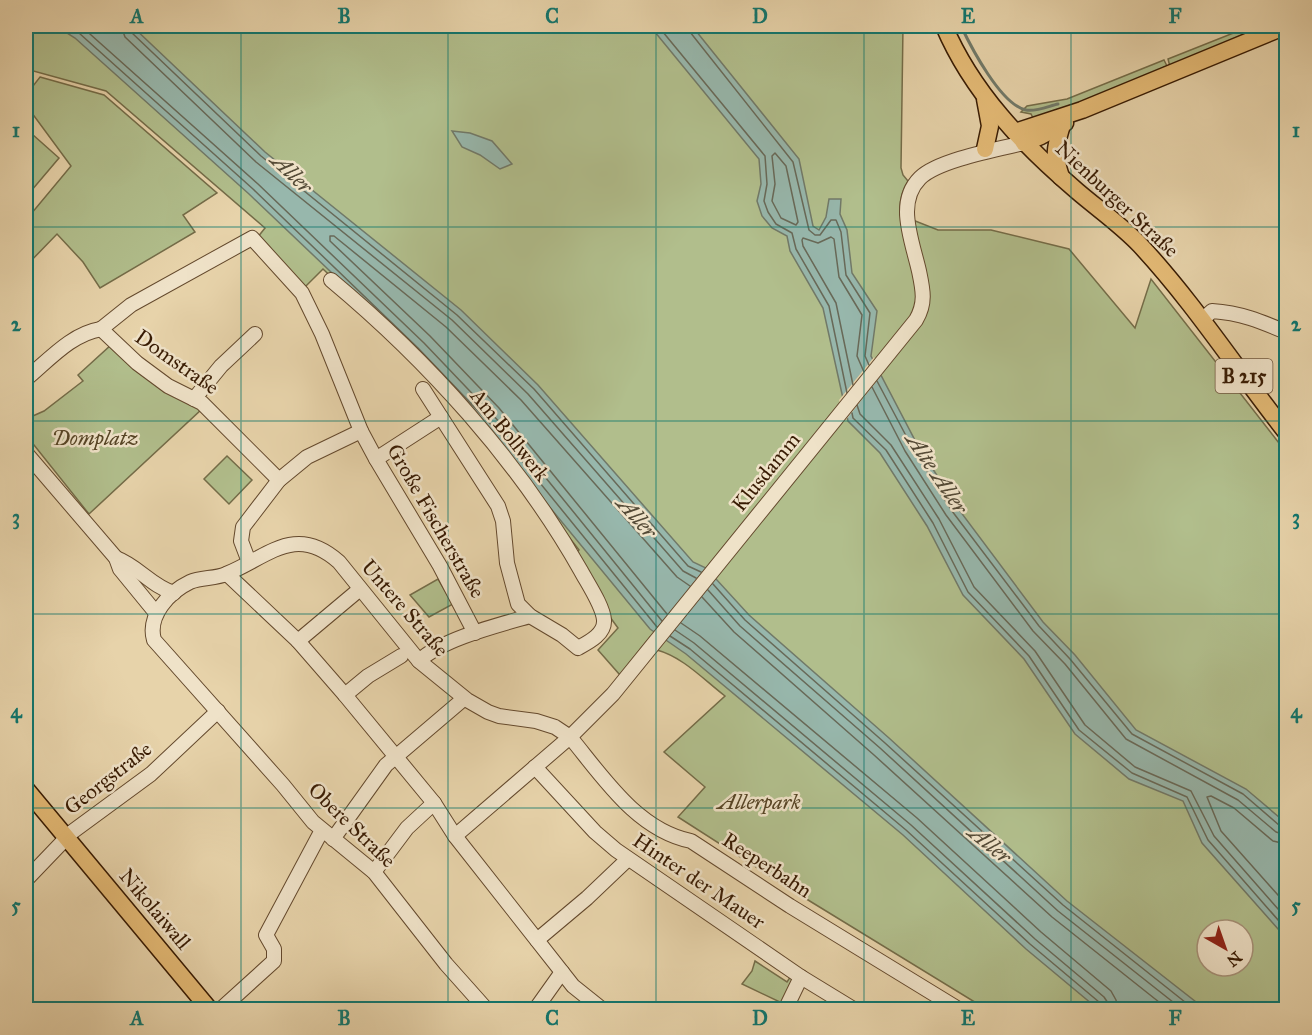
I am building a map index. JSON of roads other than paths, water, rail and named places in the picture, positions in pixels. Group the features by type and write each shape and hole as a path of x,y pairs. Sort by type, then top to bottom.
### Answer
{"main road":[{"name":"Nienburger Straße","path":"944,26 956,52 984,95 1020,138 1061,177 1137,242 1166,274 1287,432"},
{"path":"1020,138 1167,74 1287,26"},
{"path":"982,150 990,126 984,95"},
{"path":"1020,138 1062,125 1082,110"},
{"path":"1061,177 1055,158 1055,145 1062,125"},
{"name":"Nikolaiwall","path":"26,789 210,1010"}],"street":[{"name":"Klusdamm","path":"455,836 570,737 613,694 921,312 924,296 907,215 910,193 920,178 931,170 1020,138"},
{"name":"Große Fischerstraße","path":"101,329 131,305 252,238 302,293 322,334 361,431 440,566 475,633"},
{"name":"Am Bollwerk","path":"331,280 445,388 488,438 557,530 594,594 604,620 602,631 578,648 562,635 530,616"},
{"path":"1202,320 1212,312 1234,312 1287,332"},
{"path":"26,379 74,339 85,333 101,329"},
{"name":"Domstraße","path":"101,329 137,363 168,386 202,403 279,480"},
{"path":"194,399 221,366 255,334"},
{"path":"419,661 426,654 475,633 530,616 518,604 507,563 498,506 423,389"},
{"path":"376,459 441,417"},
{"path":"249,562 241,541 243,527 279,480 307,457 361,431"},
{"path":"26,453 57,492 116,558 120,568 156,613 174,593 159,588 127,562 116,558"},
{"name":"Untere Straße","path":"174,593 193,581 227,574 272,550 295,544 317,547 339,562 419,661 477,707 499,716 536,721 555,727 570,737"},
{"path":"227,574 298,641 345,695 434,803 455,836 573,986 603,1010"},
{"path":"298,641 360,589"},
{"name":"Obere Straße","path":"156,613 152,629 154,640 283,785 304,812 374,872 446,964 487,1010"},
{"path":"345,695 368,676 401,657"},
{"path":"220,1010 274,961 274,949 267,935 327,834 386,765 460,702"},
{"name":"Georgstraße","path":"26,880 66,838 132,790 218,711"},
{"name":"Reeperbahn","path":"570,737 618,796 656,826 674,837 691,841 790,906 960,1010"},
{"name":"Hinter der Mauer","path":"535,767 595,832 628,859 801,977 855,1010"},
{"path":"374,872 407,828 434,803"},
{"path":"537,940 587,898 628,859"},
{"path":"536,1010 562,972"},
{"path":"784,1010 801,977"}],"water":[{"name":"Aller","path":"56,26 132,26 265,152 461,310 538,385 693,562 706,568 749,615 889,738 1067,901 1205,1009 1098,1009 1026,949 903,835 686,654 650,629 538,493 353,293 249,194 75,38"},
{"path":"650,26 692,26 799,159 813,226 819,230 826,217 829,199 841,199 840,214 847,230 852,273 877,311 871,356 917,444 957,507 1043,622 1075,655 1136,730 1246,789 1286,823 1286,938 1202,843 1183,801 1129,779 1075,734 1024,659 963,595 927,526 880,453 848,421 823,308 790,251 787,236 772,228 762,216 757,201 761,184 759,159"},
{"path":"452,131 470,133 492,141 512,164 500,169 480,155 462,147"}],"waterway":[{"path":"961,26 988,74 1016,106 1026,110 1038,110 1058,104"}],"park label":[{"name":"Domplatz","path":"95,438"},
{"name":"Allerpark","path":"759,802"}],"water label":[{"name":"Alte Aller","path":"937,473"}]}
